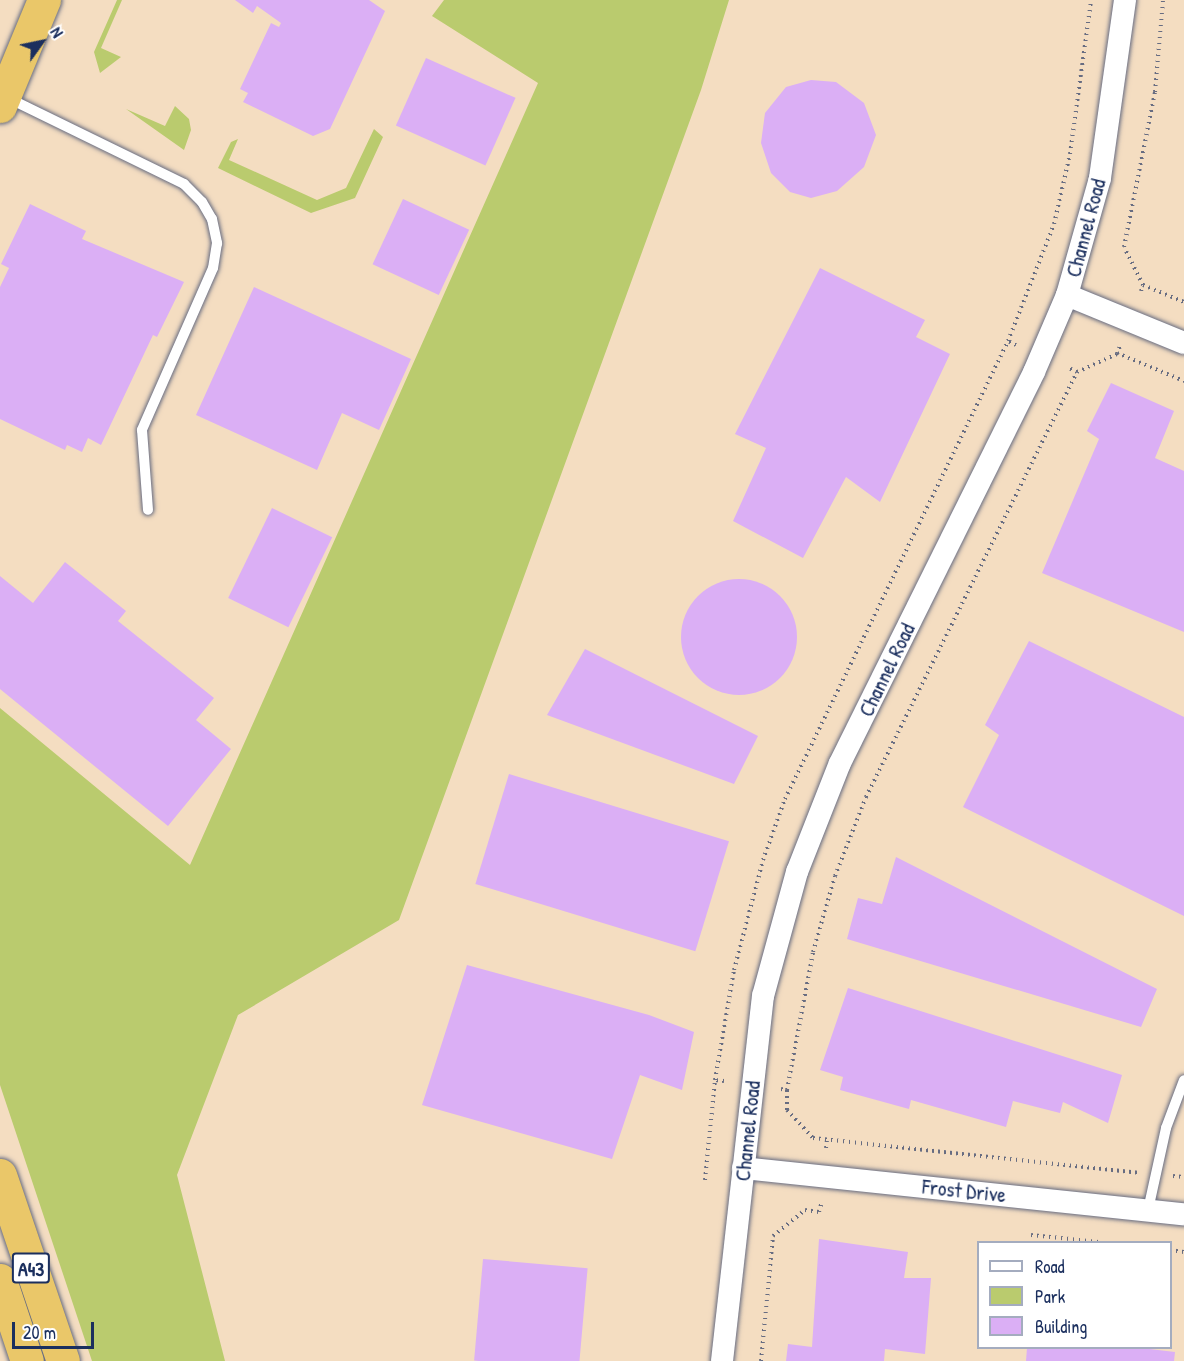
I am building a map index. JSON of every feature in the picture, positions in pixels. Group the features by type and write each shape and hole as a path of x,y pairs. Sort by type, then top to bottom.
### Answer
{"highway":[{"path":"2,99 44,0"},
{"name":"A43","path":"0,1175 63,1361"},
{"name":"A43","path":"0,1280 27,1361"}],"street":[{"name":"Channel Road","path":"722,1361 763,996 797,872 840,764 1034,372 1067,295 1100,178 1125,0"},
{"path":"1067,295 1184,343"},
{"name":"Frost Drive","path":"743,1168 1184,1214"}],"lane":[{"path":"2,99 184,184 202,202 212,219 217,243 213,268 142,430 148,510"},
{"path":"1148,1210 1166,1128 1184,1080"}],"path":[{"path":"1016,345 1008,340 1054,224 1070,154 1090,0"},
{"path":"1163,0 1155,92 1124,247 1142,288 1184,302"},
{"path":"1120,346 1117,352 1077,372 866,797 835,876 813,952 787,1090 787,1110 813,1138 1184,1177"},
{"path":"1117,352 1184,381"},
{"path":"1069,368 1077,372"},
{"path":"705,1180 715,1080"},
{"path":"781,1089 787,1090"},
{"path":"826,1148 827,1140"},
{"path":"761,1361 773,1236 805,1210 819,1212 822,1201"},
{"path":"1031,1235 1089,1241"}],"green space":[{"path":"117,0 122,0 101,48 121,57 100,73 94,52"},
{"path":"444,0 729,0 701,90 399,920 238,1015 177,1175 225,1361 92,1361 0,1085 0,708 190,865 538,83 432,16"},
{"path":"175,106 189,119 191,130 184,150 126,109 165,126"},
{"path":"374,129 383,137 355,198 311,213 218,168 231,142 238,139 229,160 317,200 346,188"}],"building":[{"path":"235,0 369,0 385,11 330,129 313,136 243,102 248,93 240,89 271,23 279,27 281,23 257,6 253,13"},
{"path":"426,58 516,98 485,165 396,126"},
{"path":"811,80 836,82 864,103 876,135 864,167 837,191 811,198 790,192 771,173 761,143 765,113 786,87"},
{"path":"403,199 469,230 439,295 373,264"},
{"path":"30,204 86,231 82,239 184,282 157,337 153,335 101,445 88,438 82,452 67,445 65,450 0,419 0,287 9,268 1,264"},
{"path":"820,268 925,320 916,337 950,354 880,502 846,477 803,558 733,521 766,448 735,434"},
{"path":"254,287 411,359 379,430 342,413 317,470 196,415"},
{"path":"1111,383 1174,411 1155,458 1184,471 1184,632 1042,573 1099,439 1087,431"},
{"path":"272,508 332,537 288,627 228,598"},
{"path":"65,562 126,611 118,621 214,698 196,720 231,749 168,826 0,689 0,576 33,603"},
{"path":"739,579 761,583 780,596 793,615 797,637 793,659 780,678 761,691 739,695 717,691 698,678 685,659 681,637 685,615 698,596 717,583"},
{"path":"1029,641 1184,717 1184,916 963,807 999,735 985,725"},
{"path":"585,649 758,736 734,784 547,715"},
{"path":"509,774 729,841 695,951 475,884"},
{"path":"896,857 1157,989 1141,1027 847,939 858,898 882,904"},
{"path":"467,965 649,1015 694,1032 682,1090 640,1075 612,1159 422,1105"},
{"path":"848,988 1122,1075 1108,1123 1063,1102 1060,1113 1013,1101 1006,1127 911,1100 909,1109 840,1090 843,1077 820,1070"},
{"path":"819,1239 908,1252 904,1278 931,1278 925,1354 885,1349 884,1361 786,1361 788,1344 812,1347"},
{"path":"483,1259 588,1268 579,1361 474,1361"},
{"path":"1027,1349 1150,1349 1175,1352 1174,1361 1026,1361"}]}
